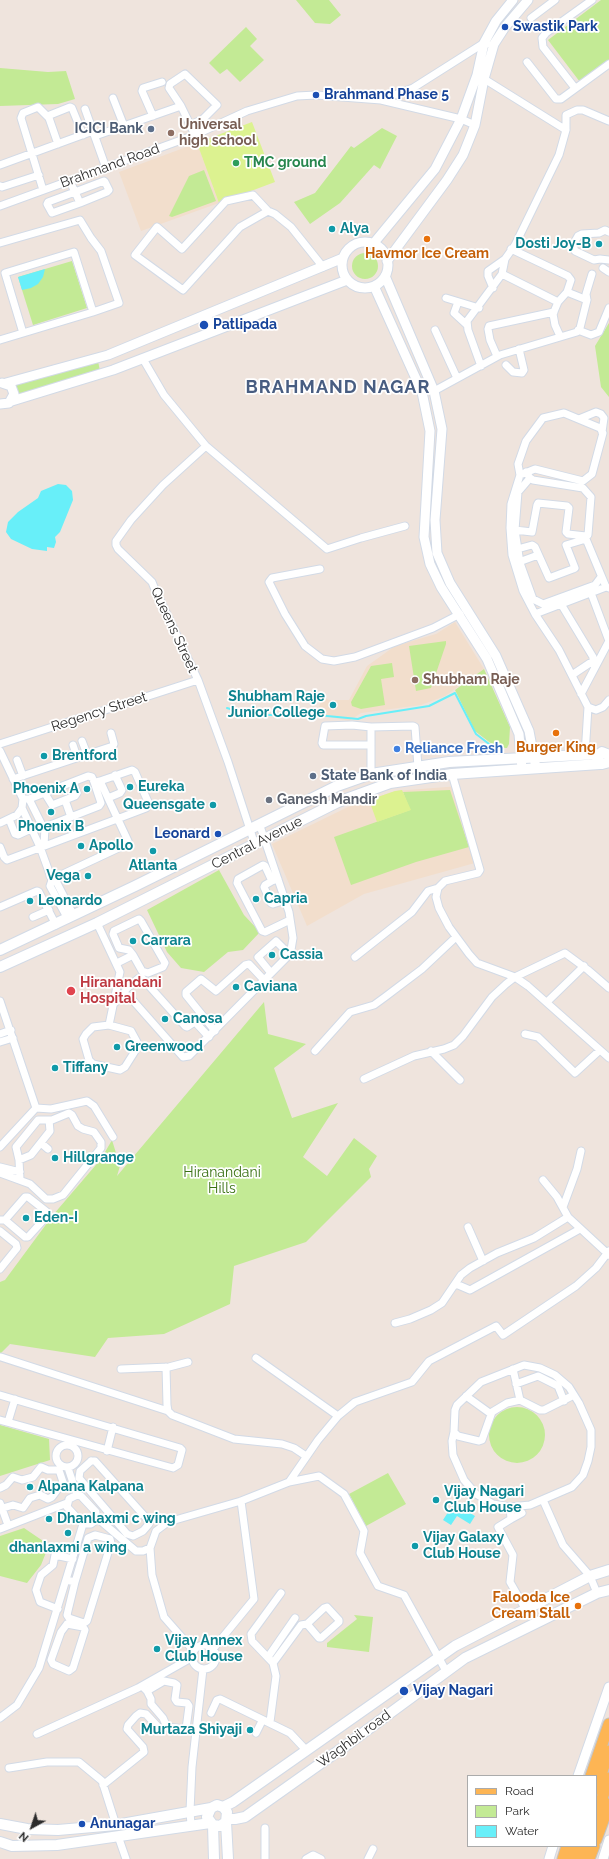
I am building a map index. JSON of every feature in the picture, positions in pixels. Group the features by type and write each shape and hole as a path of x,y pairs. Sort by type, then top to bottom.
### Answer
{"main road":[{"name":"Central Avenue","path":"0,950 71,918 255,828 336,786 371,774 449,762 585,754 606,758"},
{"name":"Central Avenue","path":"0,967 97,923 338,802 390,783 452,774 536,768 606,758"},
{"name":"Waghbil road","path":"223,1807 455,1646 590,1576 609,1570"},
{"name":"Waghbil road","path":"226,1820 244,1817 348,1744 465,1658 597,1593 609,1590"},
{"path":"591,1775 609,1724"},
{"path":"597,1786 609,1751"},
{"path":"597,1813 609,1778"},
{"path":"597,1837 609,1804"},
{"path":"0,1824 28,1829 116,1825 211,1808 217,1805 223,1807 227,1812 228,1859"},
{"path":"211,1808 207,1817 212,1824 214,1859"},
{"path":"0,1842 12,1846 57,1845 191,1825 212,1824 220,1826 226,1820"},
{"path":"72,1828 75,1842"},
{"path":"563,1859 567,1847"},
{"path":"572,1859 576,1847"},
{"path":"581,1859 586,1847"},
{"path":"589,1859 594,1847"}],"street":[{"path":"513,0 496,21 484,43 475,125 463,155 387,261 385,276 434,389 442,429 433,554 430,564 441,587 460,614 496,656 529,731 536,768"},
{"path":"373,244 435,169 461,119 494,44 505,27 528,0"},
{"path":"531,18 554,0"},
{"path":"575,88 543,47 542,38 546,33 592,0"},
{"path":"484,43 494,44"},
{"name":"Brahmand Road","path":"381,100 413,88 484,43"},
{"path":"527,62 556,99 561,99 609,64"},
{"path":"191,125 203,119 217,105 185,74 169,86 170,90 181,106 195,135"},
{"path":"480,77 566,130"},
{"path":"153,116 142,91 143,88 162,82"},
{"name":"Brahmand Road","path":"0,206 195,135 247,111 297,96 316,95 381,100 461,119 475,125"},
{"path":"113,98 124,126"},
{"path":"0,165 83,135 94,134 124,126 181,106"},
{"path":"49,118 50,115 70,107 72,108 83,135"},
{"path":"44,190 21,118 23,113 38,108 49,118 58,144"},
{"path":"85,110 106,168"},
{"path":"493,288 488,276 488,271 504,259 515,245 559,155 566,130 566,115 577,110 583,110 609,121"},
{"path":"0,186 2,187 39,175"},
{"path":"70,181 80,203"},
{"path":"105,182 109,190 107,192 80,203 52,213 46,204 105,182"},
{"path":"268,211 240,227 183,290 135,255 157,227 182,249 226,201 253,195 268,211 275,214 291,227 323,267"},
{"path":"0,243 80,220 101,251 119,303 0,340"},
{"path":"609,232 605,230 599,233 582,234 578,236 573,245 575,251 594,260 609,260"},
{"path":"385,276 374,286 360,288 347,280 342,266 343,258 346,252 358,243 366,243 373,244 384,254 387,261"},
{"path":"511,249 568,276 571,280 567,292 558,302 554,312 555,325 560,336"},
{"path":"23,333 2,272 74,252 93,312"},
{"path":"3,383 108,354 343,258"},
{"path":"481,366 468,330 467,321 479,308 502,274 504,259"},
{"path":"502,274 558,302"},
{"path":"578,330 587,300 586,294 592,274"},
{"path":"0,404 7,404 12,401 113,370 347,280"},
{"path":"374,286 422,392 430,431 424,537 480,639 519,734 522,769"},
{"path":"567,292 587,300"},
{"path":"446,298 479,308"},
{"path":"458,302 454,313 468,325"},
{"path":"434,389 446,381 454,380 497,356 578,330 591,335 599,332 609,308"},
{"path":"497,356 490,340 488,329 489,326 554,312"},
{"path":"206,315 214,331"},
{"path":"435,330 454,380"},
{"path":"506,365 513,372 522,373 524,370 519,349"},
{"path":"108,354 113,370"},
{"path":"143,359 164,395 206,446 327,549 405,526"},
{"path":"3,383 11,386 14,391 12,401"},
{"path":"579,419 596,412 601,414 604,418 592,474 582,481 534,469 525,475 511,504 510,528 523,591 535,614 559,650 588,707 585,754"},
{"path":"516,530 532,532 534,530 536,505 538,503 567,506 569,508 566,532 568,534 588,535 590,495 583,488 525,475 518,464 526,440 543,418 564,413 600,428 602,432"},
{"name":"Queens Street","path":"206,446 163,485 131,520 116,541 116,545 118,549 152,582 198,680 255,828 255,845"},
{"path":"525,475 518,492 514,550 533,599 543,604 595,586 602,577"},
{"path":"514,550 532,546 535,547 549,578 574,570 575,568 566,545 586,539 607,588 535,614"},
{"path":"519,562 538,555"},
{"path":"320,569 272,578 269,582 285,614 305,646 322,659 334,661 355,657 433,628 460,614"},
{"path":"581,694 609,642 591,593"},
{"path":"561,604 593,657 593,661 572,675"},
{"name":"Regency Street","path":"0,744 198,680"},
{"path":"588,707 596,710 603,707 609,700"},
{"path":"371,745 323,745 325,726 371,728 413,726 415,727 418,767"},
{"path":"371,728 371,774"},
{"path":"12,779 113,746 114,744 111,733"},
{"path":"82,741 87,754"},
{"path":"73,745 77,757"},
{"path":"0,751 12,779 42,825 45,826"},
{"path":"17,760 22,776"},
{"path":"0,846 4,857 7,860 146,808 149,804 135,772 132,770 97,781"},
{"path":"355,957 412,912 428,891 438,888 445,881 478,873 480,870 452,774"},
{"path":"0,823 17,815 26,799 88,776 97,781 108,798 128,841 125,845 63,874 51,878"},
{"path":"108,798 120,793 122,790 115,776"},
{"path":"45,826 99,806 101,803 97,781"},
{"path":"44,792 52,805 75,796 77,793 73,782"},
{"path":"65,800 71,817"},
{"path":"22,808 31,829 42,846 51,878 50,886 71,918"},
{"path":"9,819 15,834 18,835 31,829"},
{"path":"42,846 45,826"},
{"path":"255,828 265,839 275,880"},
{"path":"124,995 129,996 183,1056 189,1056 289,954 293,938 290,920 285,900 275,880 263,865 238,879 236,883 262,931 265,932 290,920"},
{"path":"275,880 264,887 271,903 273,904 285,900"},
{"path":"438,888 436,897 439,908 456,937 478,962 515,977 547,1002 609,1058"},
{"path":"0,907 36,891 39,892 56,925"},
{"path":"33,917 49,910"},
{"path":"139,919 165,963 163,967 148,974 142,971 133,955 129,950 119,948 113,934 114,931 139,919"},
{"path":"97,923 120,972 109,1024"},
{"path":"315,1051 350,1012 374,1005 422,969 456,937"},
{"path":"271,973 258,957 276,941 289,954"},
{"path":"364,1079 414,1056 430,1051 444,1049 458,1041 492,996 515,977 565,953 584,966 609,988"},
{"path":"117,963 133,955"},
{"path":"215,1031 186,995 186,992 201,979 216,991 244,965 249,964 264,980"},
{"path":"547,1002 584,966"},
{"path":"112,1005 124,995 126,989 139,978 142,978 185,1026 187,1027 193,1022 196,1023 209,1037"},
{"path":"0,1001 36,1108"},
{"path":"109,1024 131,1031 137,1042 137,1048 125,1067 120,1070 93,1064 89,1060 83,1040 86,1034 93,1027 109,1024"},
{"path":"0,1034 12,1034"},
{"path":"0,1042 12,1034"},
{"path":"525,1034 538,1037 575,1073 600,1050"},
{"path":"430,1051 460,1080"},
{"path":"36,1108 51,1109 87,1101 94,1106 113,1137"},
{"path":"0,1148 36,1108"},
{"path":"0,1167 20,1176 46,1199 53,1199 63,1195 101,1148 101,1142 94,1132 78,1126 72,1115 68,1113 49,1120 38,1120 16,1147 20,1160 20,1176"},
{"path":"20,1160 31,1155 50,1132 49,1120"},
{"path":"41,1143 48,1149"},
{"path":"563,1207 577,1169 581,1151"},
{"path":"0,1172 20,1176"},
{"path":"289,1482 306,1456 338,1416 355,1402 412,1382 429,1361 496,1326 503,1335 576,1286 596,1268 608,1253 568,1217 563,1207 543,1180"},
{"path":"28,1196 47,1212 48,1215 28,1238 2,1220 25,1197 28,1196"},
{"path":"395,1323 410,1319 442,1303 466,1271 483,1261 534,1238 568,1217"},
{"path":"468,1227 483,1261"},
{"path":"456,1284 470,1290 580,1229"},
{"path":"0,1231 16,1244 17,1248 0,1269"},
{"path":"1,1357 168,1411 172,1415 234,1439 282,1444 294,1448 306,1456"},
{"path":"256,1358 338,1416"},
{"path":"121,1369 166,1367 188,1362"},
{"path":"524,1365 540,1368 555,1375 569,1387 574,1395 591,1430 591,1447 583,1475 572,1487 530,1505 510,1507 493,1504 476,1494 464,1480 453,1455 452,1441 457,1404 481,1382 524,1365"},
{"path":"166,1367 168,1411"},
{"path":"513,1369 520,1400"},
{"path":"516,1384 538,1376 558,1386 564,1400"},
{"path":"0,1395 113,1427 180,1448 182,1450 178,1465 173,1468 72,1443 0,1420"},
{"path":"454,1432 458,1436 479,1441 482,1440 491,1414 494,1410 507,1403 520,1400 540,1410 544,1410 574,1395"},
{"path":"466,1396 491,1414"},
{"path":"8,1422 15,1399"},
{"path":"107,1451 113,1427"},
{"path":"68,1468 76,1462 78,1458 72,1443"},
{"path":"72,1443 61,1446 55,1454 58,1464 68,1468 77,1495 81,1496 94,1508 97,1515 136,1551 143,1551 150,1548"},
{"path":"91,1461 95,1461 148,1520 149,1524 143,1531 133,1536 130,1535 104,1508 79,1478 80,1471 91,1461"},
{"path":"0,1488 6,1486 13,1477 22,1480 33,1478 40,1467 48,1470 59,1470 63,1482 52,1497 48,1499 40,1495 30,1498 23,1508 13,1505 0,1507 8,1525"},
{"path":"144,1688 192,1654 199,1646 207,1645 213,1649 216,1656 214,1664 208,1668 203,1669 194,1665 192,1654 164,1617 152,1575 150,1548 156,1531 168,1522 241,1501 289,1482 319,1476 344,1494 364,1531 360,1553 378,1586 404,1595 446,1671"},
{"path":"0,1529 67,1503 69,1499 77,1495"},
{"path":"542,1500 562,1545 590,1576 597,1593"},
{"path":"213,1649 254,1599 241,1501"},
{"path":"67,1503 69,1511 83,1524 91,1524 104,1508"},
{"path":"510,1507 511,1519"},
{"path":"522,1513 498,1526 513,1555 510,1582 526,1610"},
{"path":"0,1718 16,1704 39,1668 74,1559 83,1524"},
{"path":"95,1535 110,1539 111,1543 87,1621 84,1623 69,1618 66,1613 75,1582 88,1538 95,1535"},
{"path":"58,1609 40,1602 36,1590 41,1575 53,1565 55,1555 74,1559"},
{"path":"66,1580 75,1582"},
{"path":"272,1723 276,1676 273,1663 252,1641 250,1634 281,1593"},
{"path":"273,1663 301,1625 307,1624 327,1607 339,1620 339,1622 322,1638 319,1638 307,1624"},
{"path":"268,1657 296,1618"},
{"path":"67,1624 83,1627 86,1630 73,1668 69,1671 53,1664 51,1660 61,1632 67,1624"},
{"path":"51,1629 61,1632"},
{"path":"191,1825 190,1811 192,1767 203,1669"},
{"path":"37,1734 144,1688 164,1681 177,1685 177,1702 187,1703 189,1706 186,1729 167,1727 163,1718 151,1704 151,1699 144,1688"},
{"path":"578,1775 609,1687"},
{"path":"211,1713 217,1700 220,1699 290,1733 306,1750"},
{"path":"103,1785 144,1752 143,1747 127,1729 128,1725 136,1716 140,1713 146,1714 160,1729"},
{"path":"245,1716 261,1723 272,1723"},
{"path":"256,1733 261,1723"},
{"path":"9,1768 47,1762 79,1762 102,1781 116,1825"},
{"path":"265,1828 265,1859"},
{"path":"118,1836 126,1859"},
{"path":"603,1859 609,1840"},
{"path":"549,1859 553,1847"},
{"path":"368,1859 372,1849"},
{"path":"306,1859 313,1855 321,1859"}],"shaded area":[{"path":"197,143 219,203 141,231 119,172"},
{"name":"Shubham Raje","path":"455,622 484,669 445,696 421,705 361,713 349,721 316,714 323,697 329,700 349,700 367,666 395,646 436,634"},
{"path":"460,786 482,861 364,894 307,926 272,844 348,807 395,791"}],"green space":[{"path":"296,0 329,0 341,15 330,24 315,23"},
{"path":"601,0 609,0 609,60 580,82 548,40"},
{"path":"246,27 257,39 250,46 264,60 240,82 227,69 220,74 209,63"},
{"path":"0,68 48,72 66,71 75,99 58,104 0,106"},
{"name":"TMC ground","path":"252,122 275,182 219,203 197,143"},
{"path":"382,128 397,136 380,169 374,165 340,203 310,224 294,202 315,193 351,146 354,148"},
{"path":"204,170 216,201 172,217 169,216 189,176"},
{"path":"365,253 374,257 378,266 374,275 365,279 356,275 352,266 356,257"},
{"path":"72,261 87,308 33,325 18,277"},
{"path":"609,323 609,397 601,387 595,346"},
{"path":"98,361 100,371 15,395 12,386"},
{"path":"446,641 431,688 416,691 409,646"},
{"path":"392,663 394,677 381,679 385,705 361,709 352,706 351,702 371,666"},
{"path":"484,669 510,727 509,744 507,748 497,748 475,731 455,690"},
{"path":"402,790 411,810 377,822 369,800"},
{"path":"450,790 469,847 416,862 351,885 334,837 410,810 403,792"},
{"path":"219,870 244,915 260,932 243,950 228,952 204,972 181,968 167,952 147,910"},
{"name":"Hiranandani Hills","path":"264,1002 268,1034 306,1044 274,1068 292,1118 338,1103 303,1157 327,1176 354,1138 377,1156 369,1169 371,1177 306,1242 234,1266 230,1304 164,1334 108,1338 95,1357 10,1344 0,1354 0,1282 5,1280 53,1215 101,1159 112,1140 120,1166 117,1176"},
{"path":"512,1407 522,1407 537,1415 543,1424 545,1435 543,1446 537,1455 522,1463 512,1463 501,1458 494,1451 489,1440 489,1430 494,1419 501,1412"},
{"path":"0,1425 49,1439 50,1460 0,1476"},
{"path":"388,1473 406,1504 366,1526 349,1494"},
{"path":"24,1528 49,1545 41,1565 27,1583 0,1576 0,1536"},
{"path":"354,1615 373,1617 369,1652 327,1647 327,1643 357,1619"}],"water":[{"path":"45,269 43,277 38,284 31,288 22,290 18,277"},
{"path":"58,484 66,485 72,491 73,500 60,532 55,537 56,542 54,548 47,547 47,551 32,549 11,539 6,532 8,522 18,512 38,498 41,491"},
{"path":"454,1503 475,1516 470,1524 457,1516 451,1525 443,1520"}],"waterway":[{"path":"227,708 250,715 275,715 286,712 358,719 366,716 429,706 455,693 476,734 493,747"}],"place":[{"name":"Swastik Park","path":"505,27"},
{"name":"Brahmand Phase 5","path":"316,95"},
{"name":"ICICI Bank","path":"151,129"},
{"name":"Universal high school","path":"171,133"},
{"name":"TMC ground","path":"236,163"},
{"name":"Alya","path":"332,229"},
{"name":"Havmor Ice Cream","path":"427,239"},
{"name":"Dosti Joy-B","path":"599,244"},
{"name":"Patlipada","path":"204,325"},
{"name":"Shubham Raje","path":"415,680"},
{"name":"Shubham Raje Junior College","path":"333,705"},
{"name":"Burger King","path":"556,733"},
{"name":"Reliance Fresh","path":"397,749"},
{"name":"Brentford","path":"44,756"},
{"name":"State Bank of India","path":"313,776"},
{"name":"Eureka","path":"130,787"},
{"name":"Phoenix A","path":"87,789"},
{"name":"Ganesh Mandir","path":"269,800"},
{"name":"Queensgate","path":"213,805"},
{"name":"Phoenix B","path":"51,812"},
{"name":"Leonard","path":"218,834"},
{"name":"Apollo","path":"81,846"},
{"name":"Atlanta","path":"153,851"},
{"name":"Vega","path":"88,876"},
{"name":"Capria","path":"256,899"},
{"name":"Leonardo","path":"30,901"},
{"name":"Carrara","path":"133,941"},
{"name":"Cassia","path":"272,955"},
{"name":"Caviana","path":"236,987"},
{"name":"Hiranandani Hospital","path":"71,991"},
{"name":"Canosa","path":"165,1019"},
{"name":"Greenwood","path":"117,1047"},
{"name":"Tiffany","path":"55,1068"},
{"name":"Hillgrange","path":"55,1158"},
{"name":"Eden-I","path":"26,1218"},
{"name":"Alpana Kalpana","path":"30,1487"},
{"name":"Vijay Nagari Club House","path":"436,1500"},
{"name":"Dhanlaxmi c wing","path":"49,1519"},
{"name":"dhanlaxmi a wing","path":"68,1533"},
{"name":"Vijay Galaxy Club House","path":"415,1546"},
{"name":"Falooda Ice Cream Stall","path":"578,1606"},
{"name":"Vijay Annex Club House","path":"157,1649"},
{"name":"Vijay Nagari","path":"404,1691"},
{"name":"Murtaza Shiyaji","path":"250,1730"},
{"name":"Anunagar","path":"82,1824"}],"district":[{"name":"BRAHMAND NAGAR","path":"338,388"}]}
